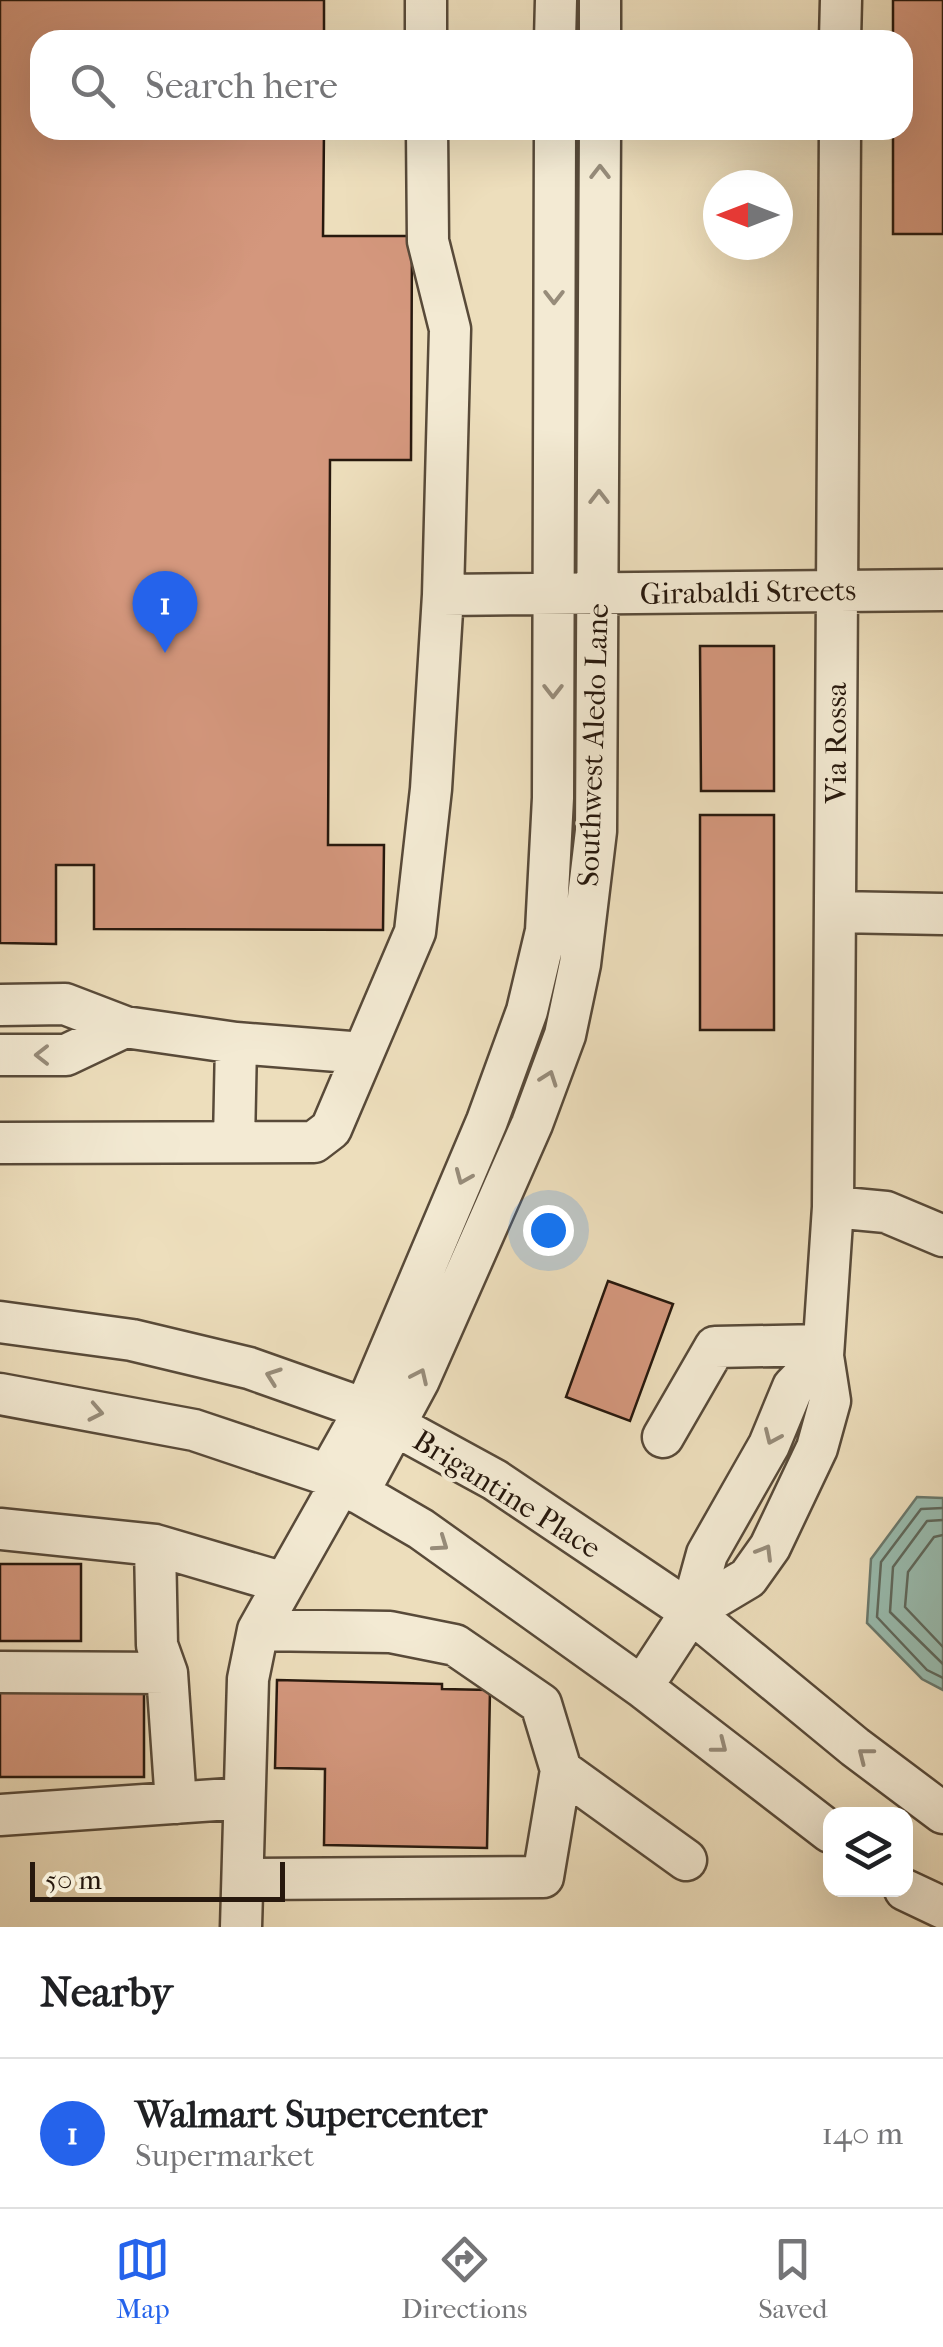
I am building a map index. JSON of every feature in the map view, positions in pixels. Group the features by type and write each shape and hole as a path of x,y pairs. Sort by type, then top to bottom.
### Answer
{"street":[{"path":"426,0 426,30"},
{"path":"556,0 556,30"},
{"path":"600,0 600,30"},
{"path":"840,30 841,0"},
{"path":"0,1143 314,1142 330,1130 415,932 431,789 443,595 450,329 428,241 427,140"},
{"name":"Southwest Aledo Lane","path":"380,1417 527,1011 546,930 553,798 555,140"},
{"name":"Southwest Aledo Lane","path":"241,1927 248,1678 258,1630 380,1417 532,1124 565,1035 580,964 596,831 600,140"},
{"name":"Via Rossa","path":"823,1350 833,1207 840,140"},
{"name":"Girabaldi Streets","path":"443,595 943,590"},
{"path":"835,912 943,914"},
{"path":"0,1005 64,1004 125,1027 236,1043 363,1054"},
{"path":"0,1055 66,1055 125,1027"},
{"path":"234,1142 236,1043"},
{"path":"833,1207 886,1212 943,1236"},
{"name":"Brigantine Place","path":"0,1322 132,1340 250,1368 380,1417 495,1480 691,1612 855,1747 943,1813"},
{"path":"662,1437 715,1347 823,1350"},
{"path":"642,1687 691,1612 706,1554 760,1461 793,1387 823,1350"},
{"path":"0,1394 194,1430 342,1484 421,1530 642,1687 823,1827"},
{"path":"0,1529 155,1544 284,1583"},
{"path":"155,1544 157,1645 167,1674 176,1803"},
{"path":"243,1879 543,1878 561,1770 541,1704 454,1645 390,1632 258,1630"},
{"path":"0,1672 167,1674"},
{"path":"561,1770 686,1860"},
{"path":"0,1815 244,1798"},
{"path":"913,1894 943,1908"}],"water":[{"path":"917,1497 943,1498 943,1690 922,1679 867,1623 871,1559"}],"building":[{"path":"0,0 324,0 324,30 30,30 30,140 324,140 323,236 412,236 411,460 330,460 328,845 384,845 383,930 94,929 94,865 56,865 56,944 0,943"},
{"path":"893,0 943,0 943,234 893,234 893,140 913,140 913,30 893,30"},
{"path":"700,646 774,646 774,791 701,791"},
{"path":"700,815 774,815 774,1030 700,1030"},
{"path":"608,1281 673,1304 630,1421 566,1397"},
{"path":"0,1564 81,1564 81,1641 0,1641"},
{"path":"277,1680 442,1684 442,1689 490,1690 487,1848 324,1845 325,1769 275,1768"},
{"path":"0,1690 144,1691 144,1777 0,1777"}],"place":[{"name":"Walmart Supercenter","path":"165,653"}]}
